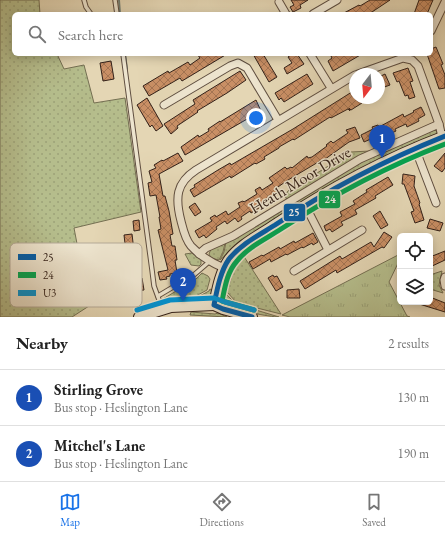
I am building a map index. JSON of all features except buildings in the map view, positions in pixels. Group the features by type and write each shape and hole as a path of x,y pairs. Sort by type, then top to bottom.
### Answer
{"street":[{"path":"316,12 337,0"},
{"path":"279,2 285,12"},
{"path":"433,27 445,2"},
{"path":"311,56 331,88"},
{"path":"214,305 224,268 232,256 242,246 305,205 379,164 444,136 414,57 397,59 374,68"},
{"path":"164,105 230,66 242,64 247,68 278,120"},
{"path":"224,268 199,254 190,245 183,231 178,208 177,198 181,184 196,170 349,79"},
{"name":"Heath Moor Drive","path":"199,254 206,248 233,236 360,159 439,124"},
{"path":"415,148 436,203"},
{"path":"305,205 328,250"},
{"path":"294,271 362,230"},
{"path":"445,277 445,286"},
{"path":"139,317 162,309 214,305 252,317"}],"lane":[{"path":"84,0 90,12"},
{"path":"115,0 117,12"},
{"path":"123,56 154,286 162,309"},
{"path":"158,296 195,274 210,261"}],"green space":[{"path":"0,0 39,0 40,12 12,12 12,56 58,56 64,69 84,65 94,103 125,98 141,212 74,228 77,243 10,243 10,307 87,307 72,317 0,317"},
{"path":"434,130 437,131 437,134 235,247 220,260 224,252 226,242 358,163"},
{"path":"370,151 287,200 285,196 288,191 351,152"},
{"path":"225,243 219,260 211,258 209,254 211,249"},
{"path":"192,253 201,259 201,264 199,266 191,265 185,254"},
{"path":"243,255 281,314 237,303 227,292 234,269"},
{"path":"397,256 397,265 389,282 397,297 397,305 401,305 407,316 410,317 290,317 282,315"},
{"path":"442,271 439,285 443,293 433,290 433,274"},
{"path":"202,273 210,279 207,290 196,296 163,299 196,279"},
{"path":"210,289 212,290 211,294 203,301 178,302 178,299 196,298"},
{"path":"222,292 236,304 279,317 236,309 224,302"},
{"path":"191,312 218,313 227,317 190,315"}],"waterway":[{"path":"119,0 120,12"},
{"path":"125,56 127,69"}],"transit line":[{"name":"25","path":"252,317 214,305 223,270 229,259 234,254 257,236 337,187 379,165 445,136"},
{"name":"24","path":"254,310 222,301 231,270 241,256 301,216 340,193 402,162 445,144"},
{"name":"U3","path":"137,310 170,300 214,298"},
{"name":"U3","path":"217,299 254,310"}],"place":[{"name":"Stirling Grove","path":"382,158"},
{"name":"Mitchel's Lane","path":"183,301"}]}
